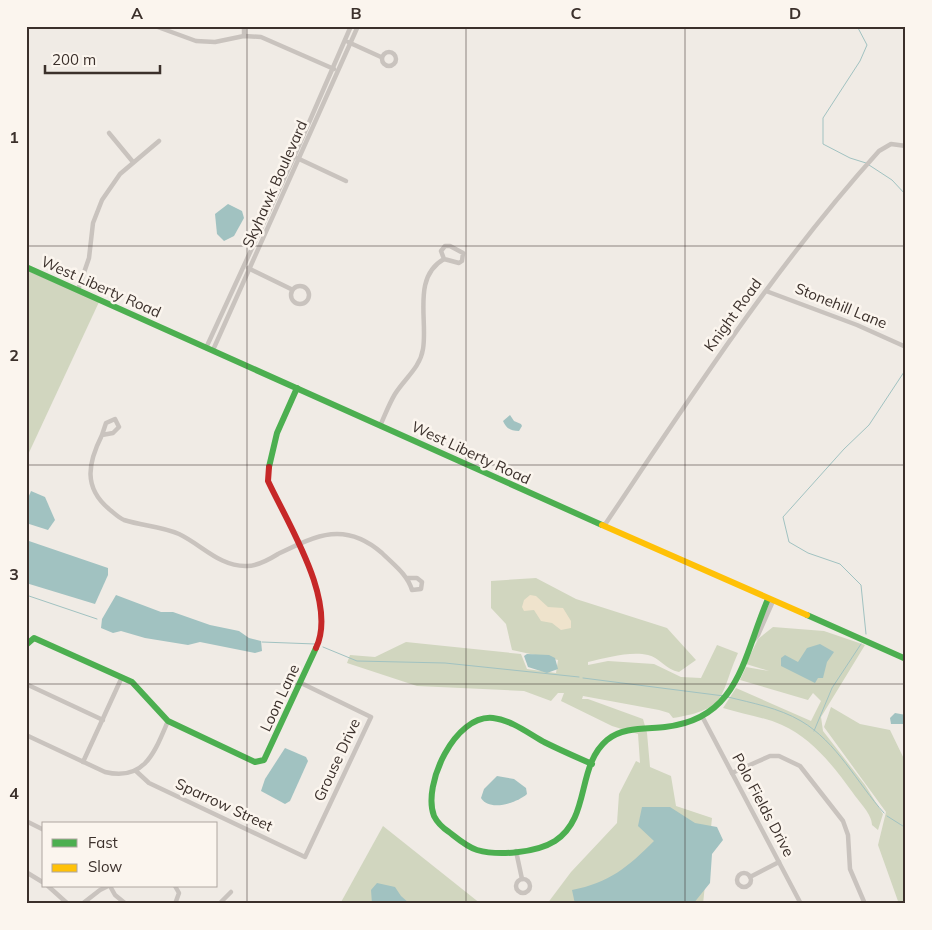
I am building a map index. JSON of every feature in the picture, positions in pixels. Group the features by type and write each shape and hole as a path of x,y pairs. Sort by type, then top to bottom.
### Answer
{"street":[{"path":"156,26 196,41 215,42 244,36 268,39 334,69"},
{"path":"244,26 244,36"},
{"name":"Skyhawk Boulevard","path":"210,349 250,269 300,160 344,40 351,26"},
{"name":"Skyhawk Boulevard","path":"210,349 244,266 334,69 358,26"},
{"path":"344,40 381,57"},
{"path":"109,133 134,162"},
{"path":"78,290 89,258 93,223 98,208 113,182 159,141"},
{"name":"Knight Road","path":"604,526 703,378 766,291 879,151 891,144 906,146"},
{"path":"294,157 346,181"},
{"path":"445,246 450,246 463,253 462,261 459,263 444,259 441,251 445,246"},
{"path":"380,426 396,393 421,359 423,347 423,293 434,267 444,259"},
{"path":"244,266 291,289 295,304 299,305 306,302 308,293 306,287 299,284 291,289"},
{"name":"West Liberty Road","path":"26,267 906,659"},
{"name":"Stonehill Lane","path":"766,291 857,325 906,347"},
{"name":"Loon Lane","path":"27,644 34,638 122,678 141,688 162,717 168,721 255,762 262,762 318,644 322,609 316,583 268,481 268,463 272,445 297,388"},
{"path":"102,435 91,457 90,480 100,501 122,520 181,535 222,562 247,566 270,559 298,544 323,534 345,533 365,540 408,578 412,590 421,589 422,582 417,578 408,578"},
{"path":"592,764 502,720 482,719 463,728 453,741 434,783 431,795 434,816 444,829 472,849 492,854 551,844 566,833 576,817 592,764 594,756 604,742 622,732 677,727 703,718 720,704 734,682 752,642 753,633 770,600"},
{"path":"84,762 122,678"},
{"name":"Grouse Drive","path":"301,683 371,717 305,857"},
{"path":"26,684 103,720"},
{"name":"Polo Fields Drive","path":"703,718 802,904"},
{"path":"26,735 111,774 136,771 152,756 168,721"},
{"path":"732,773 770,756 779,756 800,766 843,822 848,836 850,869 865,904"},
{"name":"Sparrow Street","path":"136,771 149,783 305,857"},
{"path":"26,821 42,829"},
{"path":"516,851 522,878"},
{"path":"750,877 779,862"},
{"path":"26,872 42,882"},
{"path":"50,888 68,904"},
{"path":"82,904 106,888"},
{"path":"110,888 115,895 126,904"},
{"path":"175,904 177,888"},
{"path":"219,904 231,892"},
{"path":"87,904 90,898"}],"green space":[{"path":"26,270 99,302 26,459"},
{"path":"536,578 576,599 667,628 696,660 679,672 670,669 652,656 641,654 610,657 588,662 588,665 608,661 654,664 681,677 701,678 717,645 738,653 719,698 713,705 691,714 673,718 669,713 659,710 583,696 582,699 588,699 643,719 647,733 650,767 671,776 676,806 712,818 703,904 547,904 571,872 617,823 619,794 636,761 640,763 638,734 612,726 561,701 564,693 558,693 551,701 524,691 417,686 347,663 350,655 375,657 406,642 521,654 527,669 556,673 558,660 512,650 506,624 491,608 491,581"},
{"path":"773,627 824,631 865,645 821,717 823,731 865,785 883,814 878,830 872,825 868,812 838,773 822,754 804,738 775,722 723,708 736,688 811,721 821,701 813,693 808,700 740,680 746,667 769,671 746,664 758,639"},
{"path":"831,707 860,724 890,730 906,763 906,904 899,904 878,845 886,812 824,727"},
{"path":"383,826 481,904 340,904"}],"sand":[{"path":"530,595 536,596 548,607 563,608 571,621 571,628 561,630 552,623 541,621 534,610 524,611 522,607 524,600"}],"water":[{"path":"228,204 242,211 244,218 234,236 224,241 217,234 215,214"},
{"path":"510,415 514,421 521,424 522,426 519,431 511,430 504,423 503,421"},
{"path":"31,491 45,497 55,520 48,530 26,523 26,503"},
{"path":"26,540 108,568 108,575 95,604 26,583"},
{"path":"116,595 161,612 173,612 210,625 239,631 249,638 261,641 262,651 255,653 200,642 188,645 145,638 121,631 113,633 101,628 102,619"},
{"path":"820,644 834,652 827,662 823,678 818,678 815,683 781,666 781,658 785,655 798,662 807,648"},
{"path":"527,654 549,655 555,658 558,669 547,673 528,667 524,656"},
{"path":"895,713 906,715 906,724 891,724 890,718"},
{"path":"285,748 306,757 308,761 290,801 285,804 261,791 265,779"},
{"path":"497,776 514,779 526,788 527,794 503,805 490,805 485,802 481,798 484,789"},
{"path":"642,807 670,807 695,823 717,827 723,840 712,854 710,883 693,904 575,904 572,890 597,883 617,873 654,841 638,826"},
{"path":"377,883 395,887 410,904 372,904 371,890"}],"waterway":[{"path":"857,26 867,45 860,61 823,118 823,144 850,158 866,163"},
{"path":"869,165 892,180 906,195"},
{"path":"866,634 861,585 840,564 808,553 789,542 783,517 844,449 869,425 906,369"},
{"path":"26,595 97,619"},
{"path":"262,642 315,644"},
{"path":"814,731 832,688 861,644"},
{"path":"323,647 357,661 445,663 579,677"},
{"path":"583,678 724,696"},
{"path":"728,697 765,706 784,713 814,730 836,751 884,813"},
{"path":"887,816 906,828"}],"traffic: fast":[{"path":"26,267 602,525"},
{"path":"269,467 277,433 297,388"},
{"path":"592,764 586,761 562,751 506,721 493,718 479,720 466,727 454,739 437,770 433,787 432,803 434,816 442,827 473,849 486,852 528,851 555,841 566,831 574,819 591,764 597,751 607,740 627,731 690,722 709,712 724,698 744,662 768,599"},
{"path":"807,615 906,659"},
{"path":"26,645 34,638 132,682 168,721 255,762 264,760 316,648"}],"traffic: slow":[{"path":"602,525 807,615"}],"traffic: jam":[{"path":"269,467 268,481 298,541 316,586 321,609 321,629 316,648"}]}
